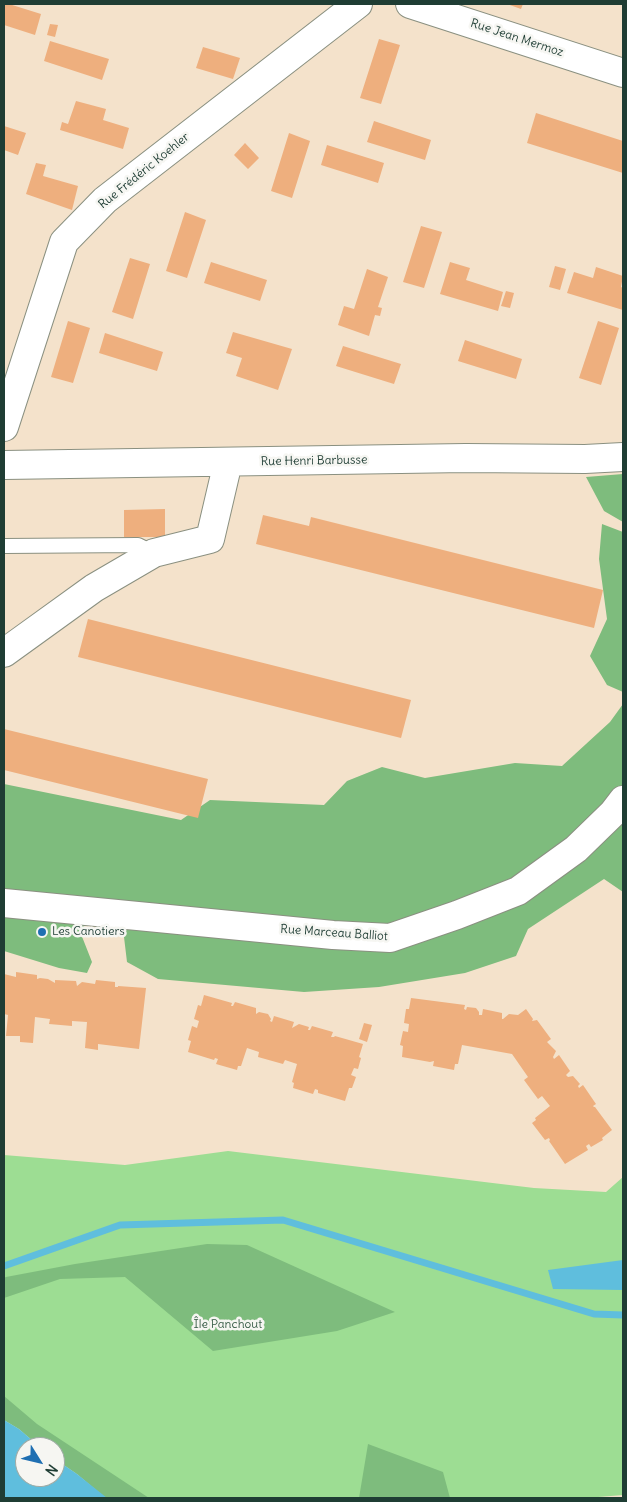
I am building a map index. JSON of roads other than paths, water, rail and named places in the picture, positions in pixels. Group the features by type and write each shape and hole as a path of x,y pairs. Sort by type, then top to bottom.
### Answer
{"street":[{"name":"Rue Frédéric Koehler","path":"4,428 64,242 105,200 358,4"},
{"name":"Rue Jean Mermoz","path":"410,4 623,72"},
{"name":"Rue Henri Barbusse","path":"4,466 623,457"},
{"path":"4,652 94,588 154,553 210,539 228,462"},
{"name":"Rue Marceau Balliot","path":"4,903 333,935 390,938 457,915 518,891 576,848 613,813 623,800"},
{"name":"Rue Marceau Balliot","path":"4,915 394,952 456,934 522,906 576,870 623,823"}],"lane":[{"path":"4,546 138,545 154,553"}],"water":[{"path":"623,1260 623,1290 553,1289 548,1270"},
{"path":"4,1420 28,1437 15,1437 15,1487 65,1487 65,1466 107,1498 4,1498"}],"waterway":[{"path":"4,1266 120,1225 283,1220 594,1314 623,1315"}],"place":[{"name":"Les Canotiers","path":"42,932"}],"park label":[{"name":"Île Panchout","path":"228,1325"}]}
